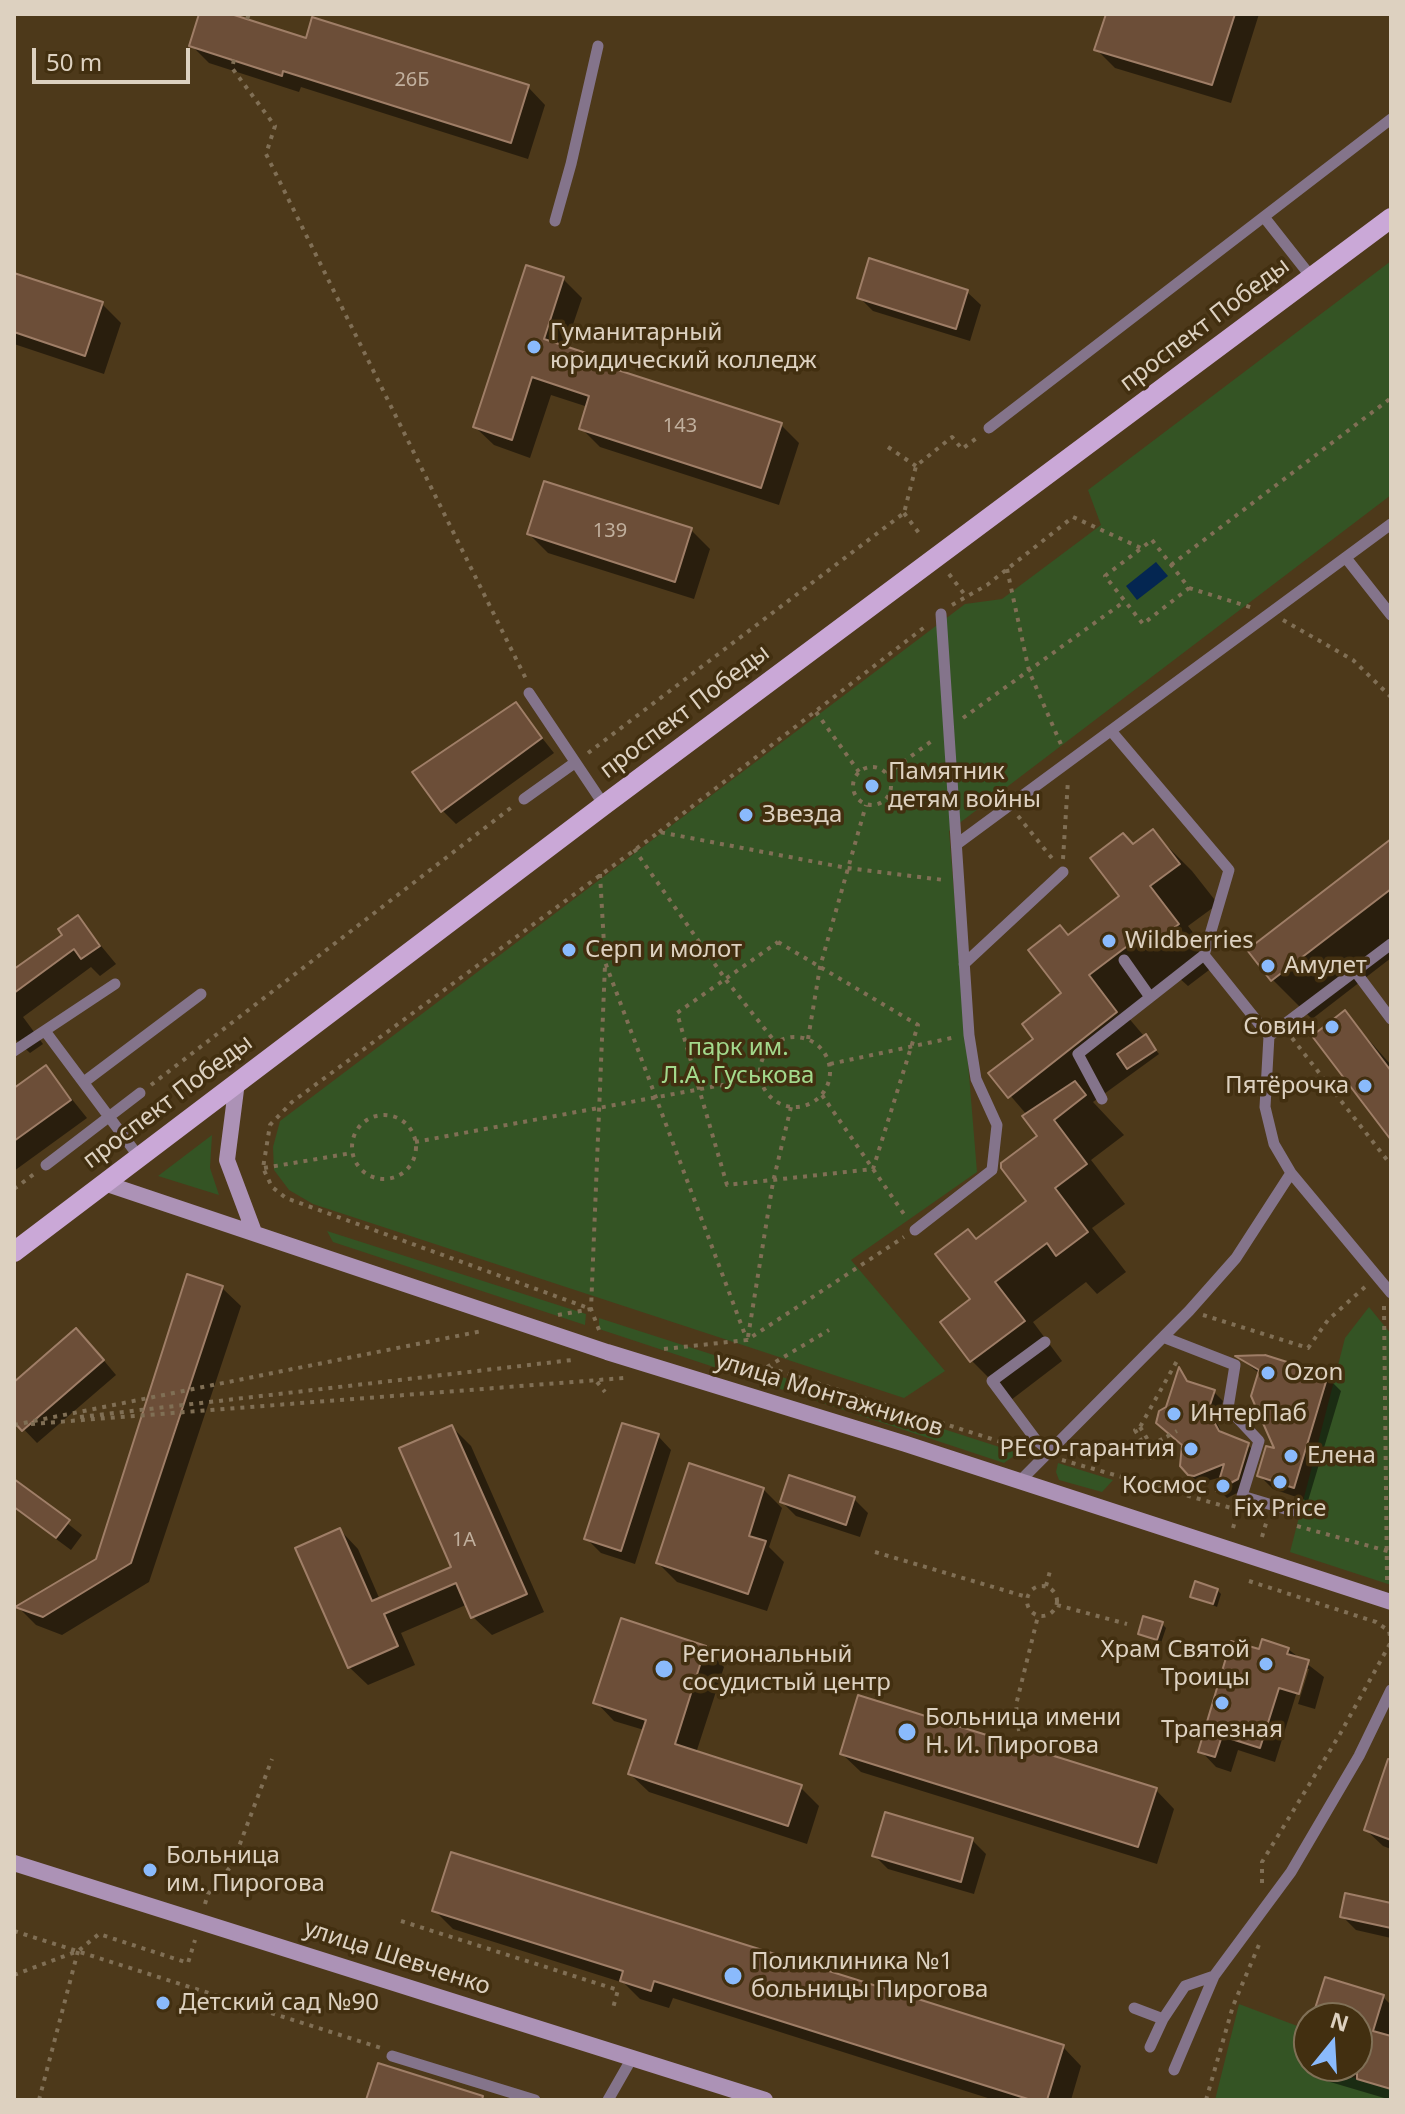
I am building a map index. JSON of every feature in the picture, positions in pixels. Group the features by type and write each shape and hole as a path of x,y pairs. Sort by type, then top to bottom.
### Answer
{"main road":[{"name":"проспект Победы","path":"14,1252 604,805 1391,218"},
{"path":"237,1082 227,1160 254,1232"},
{"name":"улица Монтажников","path":"104,1183 607,1352 1387,1600"},
{"name":"улица Шевченко","path":"14,1863 765,2100"}],"lane":[{"path":"555,221 598,46"},
{"path":"989,428 1391,119"},
{"path":"1264,217 1312,278"},
{"path":"957,844 1391,524"},
{"path":"1346,558 1391,615"},
{"path":"915,1230 992,1170 997,1125 976,1079 969,1035 951,727 941,614"},
{"path":"529,693 573,764 604,805"},
{"path":"1102,1099 1078,1054 1204,955 1229,870 1112,732"},
{"path":"524,799 573,764"},
{"path":"964,964 1063,872"},
{"path":"1269,1036 1391,944"},
{"path":"1204,955 1269,1036 1265,1107 1274,1144 1291,1173 1391,1292"},
{"path":"1124,960 1150,997"},
{"path":"1355,971 1391,1019"},
{"path":"14,1051 115,984"},
{"path":"84,1082 201,994"},
{"path":"45,1031 139,1157"},
{"path":"46,1165 140,1093"},
{"path":"1020,1481 1045,1452 1189,1311 1236,1258 1291,1173"},
{"path":"1163,1337 1235,1365 1228,1408 1259,1441 1242,1496 1292,1511"},
{"path":"1045,1342 992,1381 1045,1452"},
{"path":"1174,2070 1214,1976 1291,1872 1389,1699"},
{"path":"1150,2047 1163,2019 1185,1986 1214,1976"},
{"path":"1134,2008 1163,2019"},
{"path":"392,2056 535,2100"},
{"path":"608,2100 632,2058"}],"path":[{"path":"234,60 232,68 275,126 266,154 520,666 529,693"},
{"path":"1171,565 1391,398"},
{"path":"573,764 904,513 916,466 952,437 962,449"},
{"path":"888,447 916,466"},
{"path":"904,513 919,533"},
{"path":"591,1309 301,1205 272,1187 263,1168 270,1125 279,1112 659,832 965,595 987,585 1073,517 1141,548"},
{"path":"1189,588 1143,624 1105,576 1152,540 1189,588 1271,614 1353,660 1391,697"},
{"path":"1007,569 1029,671 1069,763 1063,872"},
{"path":"949,574 965,595"},
{"path":"887,774 1125,601"},
{"path":"816,712 859,772"},
{"path":"873,767 887,774 891,785 888,797 878,804 866,805 854,793 853,782 859,772 873,767"},
{"path":"140,1093 524,799"},
{"path":"808,1039 820,967 866,805"},
{"path":"1010,806 1063,872"},
{"path":"659,832 847,868 959,882"},
{"path":"634,849 726,980 776,1043"},
{"path":"600,874 605,962 596,1107 591,1309 607,1352 597,1382 605,1392"},
{"path":"778,942 918,1025 873,1169 727,1185 677,1013 778,942"},
{"path":"605,962 747,1340"},
{"path":"1283,1026 1391,1165"},
{"path":"830,1064 969,1035"},
{"path":"791,1037 808,1039 822,1049 830,1064 830,1081 822,1095 808,1105 791,1107 774,1101 760,1078 763,1058 776,1043 791,1037"},
{"path":"415,1142 760,1078"},
{"path":"653,1351 747,1340 915,1230 822,1095"},
{"path":"747,1340 773,1182 791,1107"},
{"path":"378,1115 388,1115 406,1124 415,1142 415,1153 404,1171 384,1179 364,1172 352,1153 355,1133 368,1119 378,1115"},
{"path":"263,1168 352,1153"},
{"path":"14,1189 46,1165"},
{"path":"1189,1311 1308,1348 1328,1320 1377,1276"},
{"path":"1376,1622 1387,1600 1389,1552 1382,1311 1391,1292"},
{"path":"544,1318 591,1309"},
{"path":"767,1367 829,1330"},
{"path":"14,1425 482,1331"},
{"path":"1166,1437 1168,1445 1151,1457 1135,1430 1140,1427 1185,1346"},
{"path":"576,1360 14,1425 626,1378"},
{"path":"720,1371 767,1367 1268,1518 1262,1537"},
{"path":"1140,1427 1151,1445 1177,1431"},
{"path":"1233,1528 1238,1510"},
{"path":"1283,1522 1389,1552"},
{"path":"875,1552 1027,1597"},
{"path":"1046,1586 1050,1571"},
{"path":"1249,1581 1376,1622 1389,1631 1391,1641"},
{"path":"1046,1586 1055,1593 1057,1605 1053,1612 1038,1616 1027,1605 1027,1597 1034,1588 1046,1586"},
{"path":"1057,1605 1127,1624"},
{"path":"1019,1731 1016,1705 1038,1616"},
{"path":"401,1921 618,1990 613,2008"},
{"path":"14,1931 378,2045 392,2056"},
{"path":"39,2100 78,1951"}],"green space":[{"name":"парк им. Л.А. Гуськова","path":"1391,261 1391,495 949,831 977,1172 851,1260 945,1371 904,1398 313,1204 289,1190 274,1170 273,1147 280,1121 965,604 1002,599 1101,525 1088,490"},
{"path":"212,1135 210,1168 219,1195 158,1176"},
{"path":"327,1231 586,1314 585,1325 333,1242"},
{"path":"1369,1307 1391,1334 1391,1585 1290,1552 1345,1338"},
{"path":"599,1318 1018,1453 1004,1463 599,1329"},
{"path":"1058,1463 1113,1480 1102,1492 1059,1480 1056,1472"},
{"path":"1239,2004 1293,2024 1293,2082 1368,2082 1391,2089 1391,2100 1215,2100"}],"water":[{"path":"1156,562 1168,576 1137,600 1126,586"}],"building":[{"path":"199,14 231,14 306,38 312,17 529,85 511,143 283,71 282,76 189,46"},
{"path":"1106,14 1235,14 1212,85 1094,50"},
{"path":"869,258 968,290 956,329 857,298"},
{"path":"526,265 564,277 544,339 595,356 593,362 782,423 761,488 579,429 589,396 532,377 512,440 473,427"},
{"path":"14,273 103,302 85,356 14,332"},
{"path":"544,481 692,528 675,582 527,534"},
{"path":"516,702 542,738 441,812 412,772"},
{"path":"1153,829 1180,864 1150,886 1179,924 1147,949 1138,938 1089,975 1117,1012 1008,1098 988,1073 1033,1039 1022,1024 1061,993 1028,950 1060,925 1068,935 1119,896 1090,858 1123,833 1133,844"},
{"path":"1391,839 1391,889 1271,981 1247,950"},
{"path":"78,915 100,946 81,959 74,949 14,993 14,969 62,935 58,929"},
{"path":"1345,1010 1391,1071 1391,1140 1312,1036"},
{"path":"1146,1034 1156,1050 1127,1069 1117,1054"},
{"path":"46,1065 71,1100 14,1141 14,1088"},
{"path":"1075,1081 1086,1095 1054,1120 1087,1164 1055,1188 1088,1232 1056,1256 1047,1243 995,1282 1025,1321 970,1362 940,1322 970,1299 935,1254 968,1229 976,1239 1026,1201 1001,1168 1001,1163 1037,1136 1022,1116"},
{"path":"187,1274 223,1286 131,1563 43,1617 15,1607 96,1559"},
{"path":"76,1328 104,1360 22,1431 14,1422 14,1382"},
{"path":"1265,1355 1328,1375 1294,1488 1257,1476 1266,1446 1274,1448 1251,1396 1259,1370 1235,1356"},
{"path":"1179,1367 1187,1381 1215,1390 1208,1411 1219,1431 1249,1443 1238,1479 1216,1491 1224,1464 1194,1476 1188,1475 1180,1466 1182,1445 1156,1423 1159,1411 1166,1407"},
{"path":"622,1423 659,1434 621,1551 584,1539"},
{"path":"452,1425 527,1594 471,1618 456,1583 384,1614 398,1646 348,1668 295,1548 340,1528 372,1601 451,1567 399,1448"},
{"path":"689,1463 764,1488 749,1536 766,1541 748,1594 656,1563"},
{"path":"789,1475 855,1497 846,1525 780,1502"},
{"path":"14,1479 70,1520 56,1538 14,1507"},
{"path":"1195,1581 1218,1589 1213,1604 1190,1597"},
{"path":"1143,1616 1163,1622 1157,1640 1138,1634"},
{"path":"621,1618 706,1646 675,1744 802,1785 788,1826 628,1774 646,1720 593,1703"},
{"path":"1262,1639 1289,1648 1287,1654 1309,1660 1299,1694 1279,1688 1260,1748 1222,1736 1215,1757 1198,1752 1231,1641 1259,1649"},
{"path":"858,1695 1157,1788 1138,1847 840,1754"},
{"path":"1388,1759 1391,1759 1391,1840 1364,1830"},
{"path":"885,1812 973,1838 961,1882 872,1856"},
{"name":"Поликлиника №1 больницы Пирогова","path":"451,1852 1064,2045 1047,2100 1031,2100 654,1981 651,1991 620,1981 623,1971 432,1911"},
{"path":"1345,1893 1391,1903 1391,1928 1340,1917"},
{"path":"1325,1977 1384,1995 1373,2031 1373,2002 1317,2002"},
{"path":"1373,2031 1391,2036 1391,2089 1367,2082 1373,2082"},
{"path":"378,2063 483,2096 482,2100 366,2100"}],"place":[{"name":"Гуманитарный юридический колледж","path":"534,347"},
{"name":"Памятник детям войны","path":"872,786"},
{"name":"Звезда","path":"746,815"},
{"name":"Wildberries","path":"1109,941"},
{"name":"Серп и молот","path":"569,950"},
{"name":"Амулет","path":"1268,966"},
{"name":"Совин","path":"1332,1027"},
{"name":"Пятёрочка","path":"1365,1086"},
{"name":"Ozon","path":"1268,1373"},
{"name":"ИнтерПаб","path":"1174,1414"},
{"name":"PECO-гарантия","path":"1191,1449"},
{"name":"Елена","path":"1291,1456"},
{"name":"Fix Price","path":"1280,1482"},
{"name":"Космос","path":"1223,1486"},
{"name":"Храм Святой Троицы","path":"1266,1664"},
{"name":"Региональный сосудистый центр","path":"664,1669"},
{"name":"Трапезная","path":"1222,1703"},
{"name":"Больница имени Н. И. Пирогова","path":"907,1732"},
{"name":"Больница им. Пирогова","path":"150,1870"},
{"name":"Поликлиника №1 больницы Пирогова","path":"733,1976"},
{"name":"Детский сад №90","path":"163,2003"}]}
